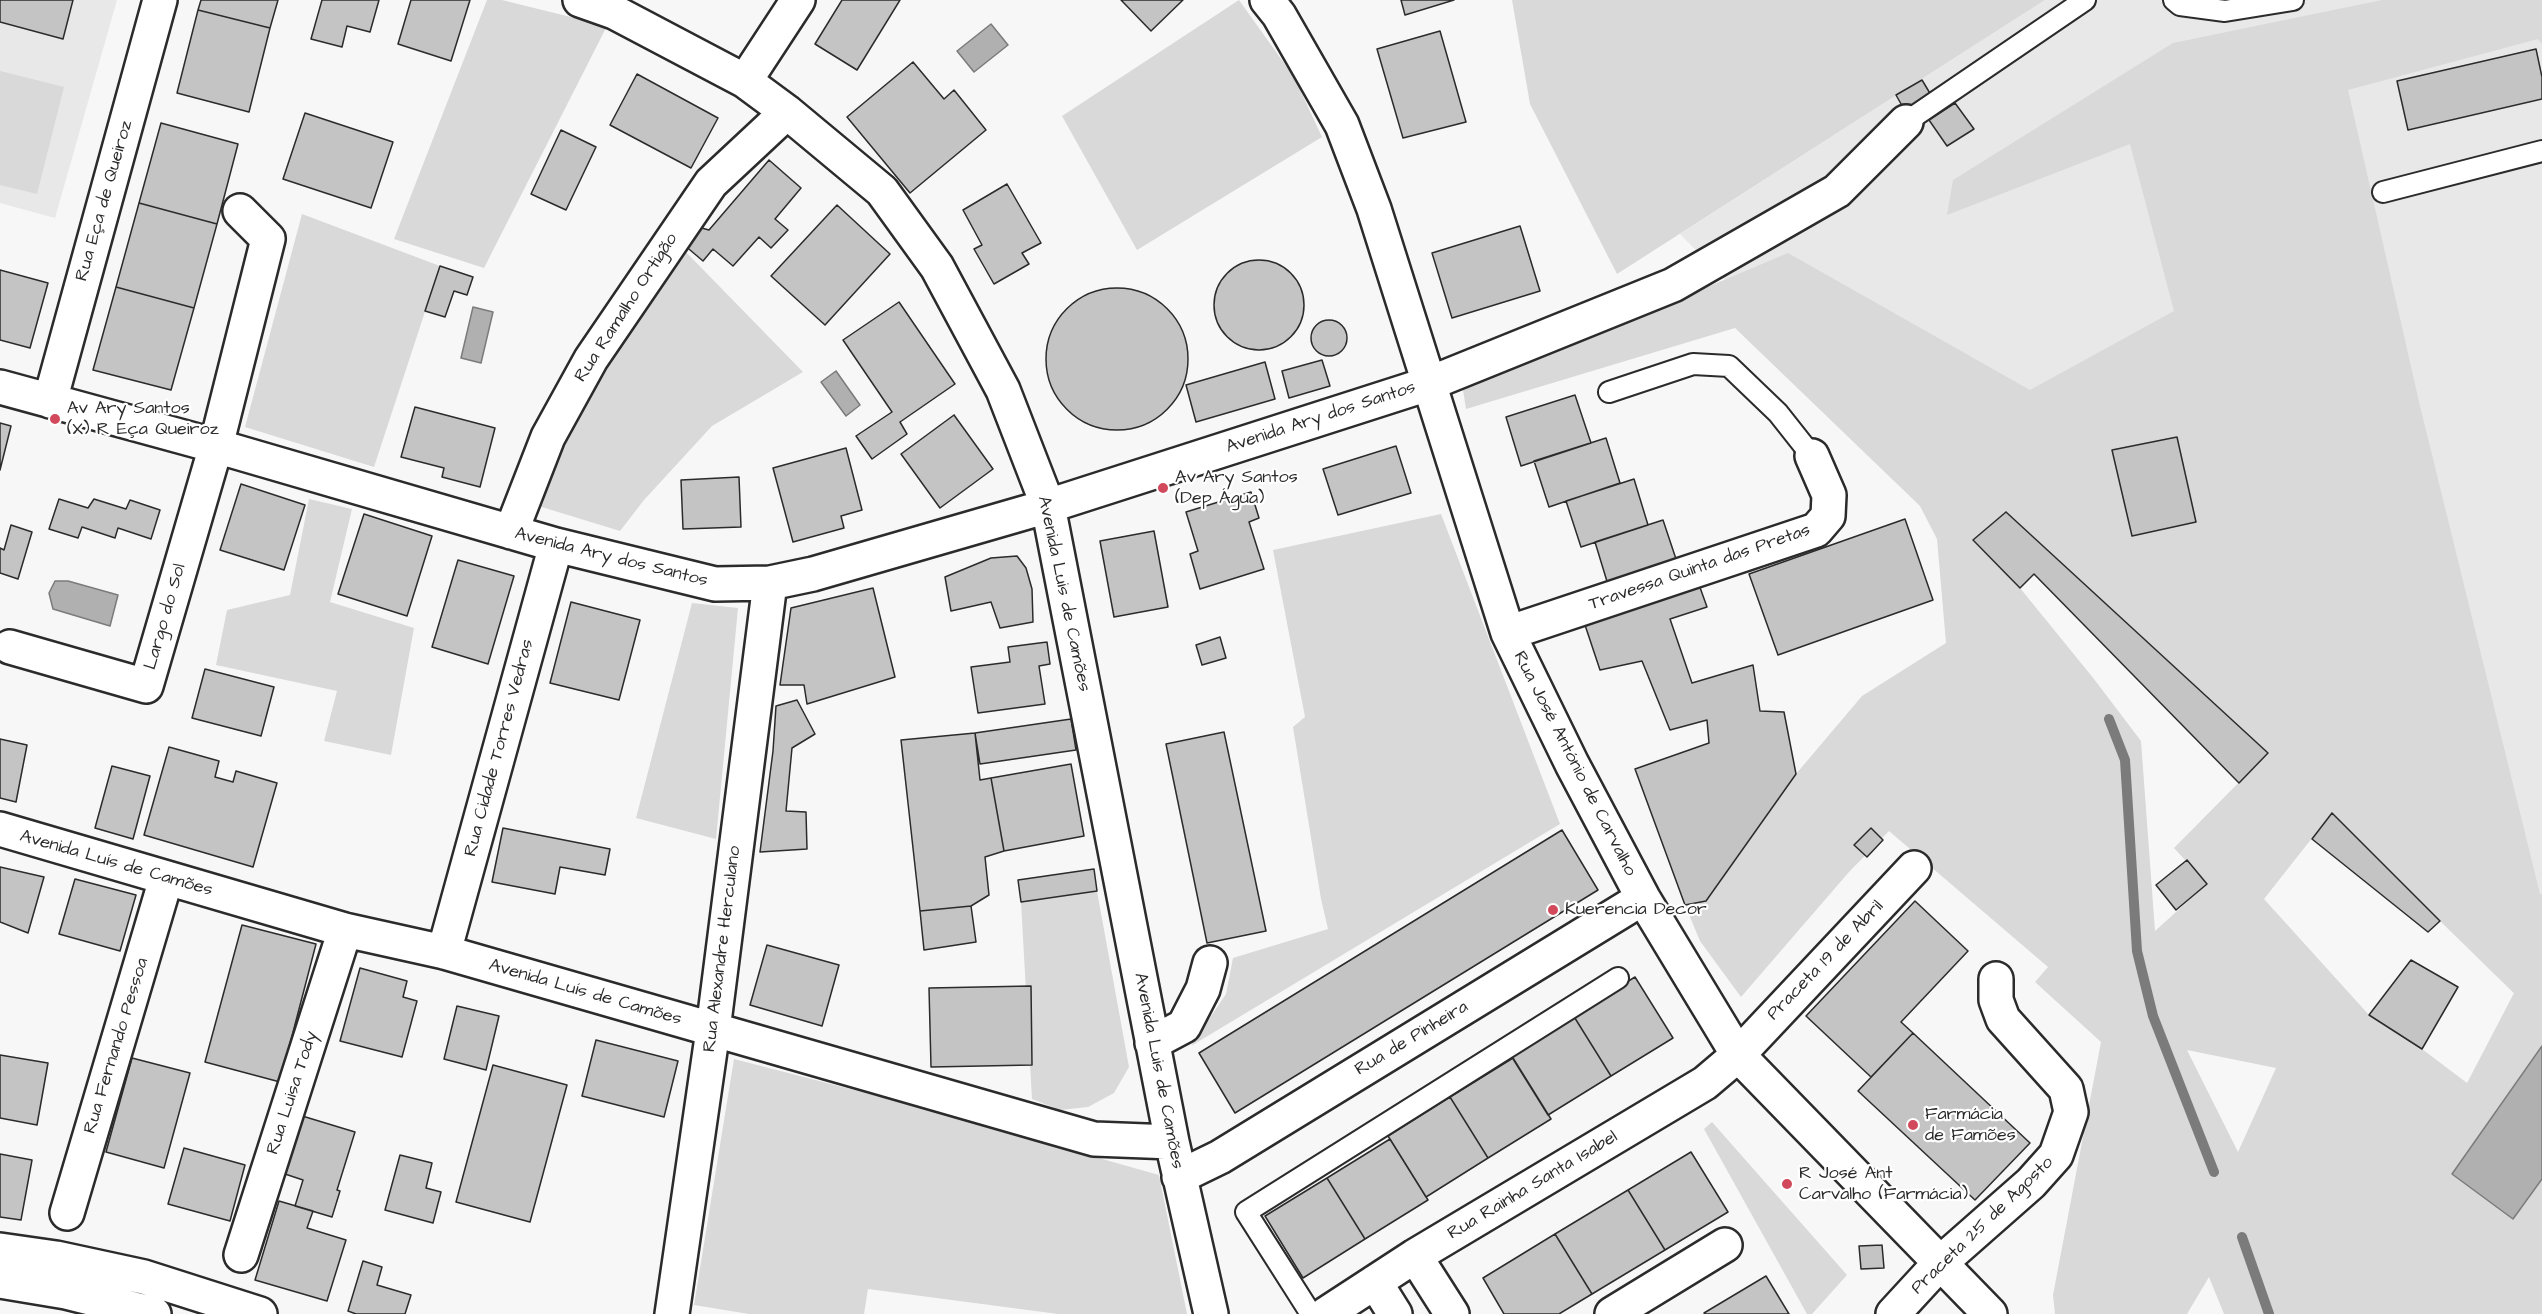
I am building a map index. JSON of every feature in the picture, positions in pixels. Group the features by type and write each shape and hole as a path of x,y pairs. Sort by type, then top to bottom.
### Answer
{"street":[{"name":"Rua Eça de Queiroz","path":"50,401 160,0"},
{"name":"Avenida Luis de Camões","path":"580,0 614,12 745,81 787,112 882,191 937,267 1003,390 1048,506 1152,1043 1210,1314"},
{"path":"745,81 798,0"},
{"name":"Rua José António de Carvalho","path":"1279,5 1342,124 1374,209 1508,633 1572,765 1643,898 1738,1055 1990,1314"},
{"name":"Rua Ramalho Ortigão","path":"511,532 548,436 591,359 711,183 787,112"},
{"name":"Avenida Ary dos Santos","path":"0,387 216,446 556,545 715,584 770,583 813,574 1048,506 1428,384 1673,285 1837,191 1906,122"},
{"path":"216,446 268,239 240,211"},
{"name":"Largo do Sol","path":"10,647 146,686 216,446"},
{"name":"Travessa Quinta das Pretas","path":"1508,633 1816,530 1828,516 1828,495 1812,456"},
{"name":"Rua Cidade Torres Vedras","path":"444,952 556,545"},
{"name":"Rua Alexandre Herculano","path":"672,1314 713,1030 770,583"},
{"name":"Avenida Luís de Camões","path":"0,829 345,930 444,952 1094,1139 1172,1142"},
{"name":"Praceta 19 de Abril","path":"1738,1055 1914,868"},
{"name":"Rua Fernando Pessoa","path":"67,1213 166,879"},
{"name":"Rua de Pinheira","path":"1179,1177 1220,1157 1643,898"},
{"name":"Rua Luisa Tody","path":"241,1255 345,930"},
{"path":"1152,1043 1184,1026 1203,989 1210,963"},
{"name":"Praceta 25 de Agosto","path":"1893,1314 1939,1264 2031,1183 2056,1155 2071,1112 2066,1089 2003,1019 1996,1000 1996,979"},
{"name":"Rua Rainha Santa Isabel","path":"1326,1314 1415,1256 1705,1083 1738,1055"},
{"path":"1612,1314 1725,1245"},
{"path":"0,1250 56,1258 144,1278 260,1314"},
{"path":"1415,1256 1452,1314"},
{"path":"0,1281 66,1292 154,1314"},
{"path":"1375,1282 1395,1314"}],"lane":[{"path":"1906,122 2085,0"},
{"path":"2174,0 2180,5 2225,11 2293,0"},
{"path":"2383,192 2542,151"},
{"path":"1609,393 1693,364 1729,366 1778,413 1812,456"},
{"path":"1311,1314 1246,1212 1618,978"}],"shaded area":[{"path":"0,0 117,0 55,218 0,203"},
{"path":"487,0 502,0 607,26 484,268 394,239"},
{"path":"1239,0 1294,77 1322,137 1137,250 1062,116"},
{"path":"1512,0 2045,0 1617,274 1530,104"},
{"path":"2045,0 2542,0 2542,1021 2268,753 2006,512 1726,281 1680,234"},
{"path":"2382,0 2542,0 2542,44 2538,39 2348,90 2420,406 2540,894 2542,894 2542,1314 2224,1314 2209,1277 2187,1314 2055,1314 2053,1295 2101,1042 2035,982 2048,967 1889,831 1849,872 1741,997 1700,941 1685,905 1706,901 1796,774 1862,696 1946,643 1937,539 1920,506 1735,328 1466,409 1463,390 1788,253 2030,390 2174,311 2130,144 1947,215 1953,180 2173,43","holes":["2006,512 2268,753 2174,848 2207,884 2155,931 2141,741 2020,588 1973,541","2331,814 2514,993 2467,1083 2422,1049 2369,1015 2264,899","2187,1050 2276,1068 2238,1152"]},
{"path":"991,24 1008,45 974,72 957,51"},
{"path":"0,71 64,87 37,194 0,185"},
{"path":"302,214 440,266 374,467 245,427"},
{"path":"682,248 803,372 712,426 644,500 620,531 532,504 559,429"},
{"path":"473,307 493,312 481,363 461,358"},
{"path":"836,371 860,405 846,416 821,382"},
{"path":"309,499 352,509 330,602 414,628 391,755 324,741 337,691 216,665 227,610 290,595"},
{"path":"1441,514 1560,824 1191,1046 1226,994 1233,958 1328,929 1293,727 1305,717 1273,550"},
{"path":"55,581 68,581 118,595 110,626 53,609 49,593"},
{"path":"692,603 738,608 716,839 636,818"},
{"path":"1097,891 1129,1067 1114,1093 1088,1107 1060,1110 1032,1099 1021,902"},
{"path":"2542,1046 2542,1179 2513,1219 2452,1174"},
{"path":"734,1059 893,1100 1159,1175 1187,1314 1058,1314 868,1289 864,1314 749,1314 694,1305"},
{"path":"1712,1122 1847,1275 1812,1314 1807,1314 1704,1129"}],"building":[{"path":"0,0 73,0 63,39 0,22"},
{"path":"201,0 278,0 270,28 198,10"},
{"path":"322,0 379,0 370,32 347,26 342,47 311,39"},
{"path":"411,0 470,0 451,61 398,44"},
{"path":"842,0 900,0 857,70 815,44"},
{"path":"1121,0 1183,0 1151,31"},
{"path":"1401,0 1454,0 1405,15"},
{"path":"198,10 270,28 249,112 177,93"},
{"path":"1440,31 1466,122 1403,138 1377,49"},
{"path":"2536,49 2542,77 2542,99 2408,130 2397,81"},
{"path":"913,62 944,99 954,90 986,130 910,193 847,117"},
{"path":"637,74 718,118 691,168 610,125"},
{"path":"1922,80 1931,95 1905,111 1896,95"},
{"path":"1955,103 1974,129 1947,146 1929,120"},
{"path":"305,113 393,142 371,208 283,179"},
{"path":"161,123 238,144 217,224 139,203"},
{"path":"561,130 596,147 566,210 531,194"},
{"path":"769,160 801,188 775,219 788,230 771,248 759,237 733,266 713,249 703,261 683,244 698,227 709,230"},
{"path":"1007,184 1041,243 1022,253 1029,264 994,284 974,249 982,245 963,210"},
{"path":"139,203 217,224 194,308 116,287"},
{"path":"837,205 890,254 825,325 771,276"},
{"path":"1520,226 1540,291 1452,318 1432,253"},
{"path":"1259,260 1276,264 1291,273 1300,288 1304,305 1300,322 1291,337 1276,346 1259,350 1242,346 1227,337 1218,322 1214,305 1218,288 1227,273 1242,264"},
{"path":"440,266 473,277 467,295 454,291 445,317 425,311"},
{"path":"0,270 48,283 30,348 0,340"},
{"path":"116,287 194,308 171,390 93,370"},
{"path":"1117,288 1144,294 1167,309 1182,332 1188,359 1182,386 1167,409 1144,424 1117,430 1090,424 1067,409 1052,386 1046,359 1052,332 1067,309 1090,294"},
{"path":"899,302 955,384 900,422 907,434 872,459 856,436 892,412 843,340"},
{"path":"1329,320 1342,325 1347,338 1342,351 1329,356 1316,351 1311,338 1316,325"},
{"path":"1322,360 1330,386 1289,398 1282,371"},
{"path":"1265,362 1275,399 1196,422 1186,385"},
{"path":"1575,395 1591,443 1521,466 1506,417"},
{"path":"415,407 495,428 480,487 442,477 444,468 401,457"},
{"path":"954,415 993,469 940,508 901,454"},
{"path":"0,423 11,426 0,470"},
{"path":"2177,437 2196,522 2132,536 2112,450"},
{"path":"1606,438 1620,483 1549,507 1534,461"},
{"path":"1396,446 1411,493 1338,515 1323,469"},
{"path":"846,448 862,510 841,516 844,528 793,542 773,468"},
{"path":"739,477 741,527 683,529 681,480"},
{"path":"1634,479 1648,525 1581,547 1566,501"},
{"path":"241,484 305,505 284,570 220,550"},
{"path":"1251,492 1259,518 1249,522 1264,569 1200,589 1190,554 1198,551 1186,512"},
{"path":"59,499 88,508 94,499 126,509 130,500 160,510 151,539 118,528 115,538 82,527 78,538 49,529"},
{"path":"2006,512 2268,753 2239,783 2034,574 2020,588 1973,540"},
{"path":"364,514 432,536 407,616 338,594"},
{"path":"1905,519 1933,600 1778,655 1749,574"},
{"path":"1663,520 1678,565 1609,588 1595,542"},
{"path":"11,525 32,532 18,579 0,573 0,548 4,550"},
{"path":"1154,531 1168,607 1114,617 1100,541"},
{"path":"1017,556 1026,568 1032,589 1033,622 1000,628 991,602 951,611 945,577 991,558"},
{"path":"458,560 514,576 488,664 432,647"},
{"path":"1697,579 1707,607 1670,619 1692,683 1753,665 1760,711 1784,712 1796,774 1706,901 1685,905 1635,769 1709,743 1707,720 1670,730 1642,661 1600,670 1584,622"},
{"path":"873,588 895,677 807,704 804,685 780,685 791,608"},
{"path":"571,602 640,620 619,700 550,683"},
{"path":"1220,637 1226,658 1202,665 1196,645"},
{"path":"1047,642 1050,664 1039,666 1045,704 978,713 971,667 1010,662 1008,647"},
{"path":"205,669 274,687 261,736 192,718"},
{"path":"797,700 815,734 792,748 786,811 806,812 807,849 760,852 773,751 776,706"},
{"path":"1071,719 1076,750 980,764 975,733"},
{"path":"1224,732 1266,931 1207,943 1166,744"},
{"path":"975,733 980,780 991,778 1004,851 985,857 989,895 971,906 920,911 901,740"},
{"path":"0,739 27,745 16,802 0,798"},
{"path":"169,747 219,761 215,777 233,782 236,771 277,783 253,867 144,835"},
{"path":"1071,764 1084,836 1004,851 991,778"},
{"path":"112,766 150,776 133,839 95,828"},
{"path":"2332,813 2440,921 2428,932 2312,839"},
{"path":"503,828 610,849 605,875 560,867 555,894 492,882"},
{"path":"1871,828 1883,840 1867,857 1854,845"},
{"path":"1562,830 1598,890 1235,1113 1199,1053"},
{"path":"2187,860 2207,884 2176,910 2156,885"},
{"path":"0,867 44,877 28,933 0,922"},
{"path":"1094,869 1097,891 1021,902 1018,880"},
{"path":"75,879 136,895 120,951 59,934"},
{"path":"1915,901 1968,951 1901,1022 1913,1033 1871,1077 1806,1016"},
{"path":"971,906 976,942 924,950 920,911"},
{"path":"242,925 316,944 280,1082 205,1062"},
{"path":"767,945 839,965 822,1026 750,1005"},
{"path":"2411,960 2458,987 2422,1049 2369,1015"},
{"path":"360,968 407,981 403,997 417,1001 402,1057 340,1041"},
{"path":"1635,977 1673,1038 1611,1076 1573,1015"},
{"path":"1031,986 1032,1065 931,1067 929,988"},
{"path":"457,1006 499,1016 486,1070 444,1059"},
{"path":"1573,1015 1611,1076 1548,1115 1510,1054"},
{"path":"1913,1033 2030,1143 1975,1200 1858,1091"},
{"path":"596,1040 678,1061 664,1117 582,1096"},
{"path":"0,1055 48,1063 37,1125 0,1118"},
{"path":"132,1058 190,1073 164,1168 106,1152"},
{"path":"1513,1058 1551,1119 1488,1158 1450,1097"},
{"path":"493,1065 567,1085 530,1222 456,1202"},
{"path":"1450,1097 1488,1158 1426,1197 1388,1136"},
{"path":"299,1115 355,1132 337,1190 340,1191 332,1217 295,1206 303,1180 282,1173"},
{"path":"1390,1139 1428,1200 1365,1239 1327,1178"},
{"path":"184,1148 245,1165 230,1221 168,1204"},
{"path":"1691,1152 1728,1212 1665,1250 1628,1190"},
{"path":"0,1154 32,1160 21,1220 0,1217"},
{"path":"400,1155 432,1163 426,1188 441,1192 433,1223 385,1210"},
{"path":"1327,1178 1365,1239 1303,1278 1265,1216"},
{"path":"1628,1190 1665,1250 1592,1294 1555,1234"},
{"path":"279,1201 313,1211 307,1228 346,1240 327,1301 255,1280"},
{"path":"1555,1234 1592,1294 1559,1314 1504,1314 1483,1278"},
{"path":"1882,1245 1884,1268 1861,1269 1859,1246"},
{"path":"363,1261 382,1267 377,1285 411,1295 405,1314 356,1314 348,1311"},
{"path":"1766,1276 1789,1314 1704,1313"}],"waterway":[{"path":"2109,719 2125,760 2137,951 2153,1016 2214,1172"},
{"path":"2242,1237 2269,1314"}],"place":[{"name":"Av Ary Santos (X) R Eça Queiroz","path":"55,419"},
{"name":"Av Ary Santos (Dep Água)","path":"1163,488"},
{"name":"Kuerencia Decor","path":"1553,910"},
{"name":"Farmácia de Famões","path":"1913,1125"},
{"name":"R José Ant Carvalho (Farmácia)","path":"1787,1184"}]}
